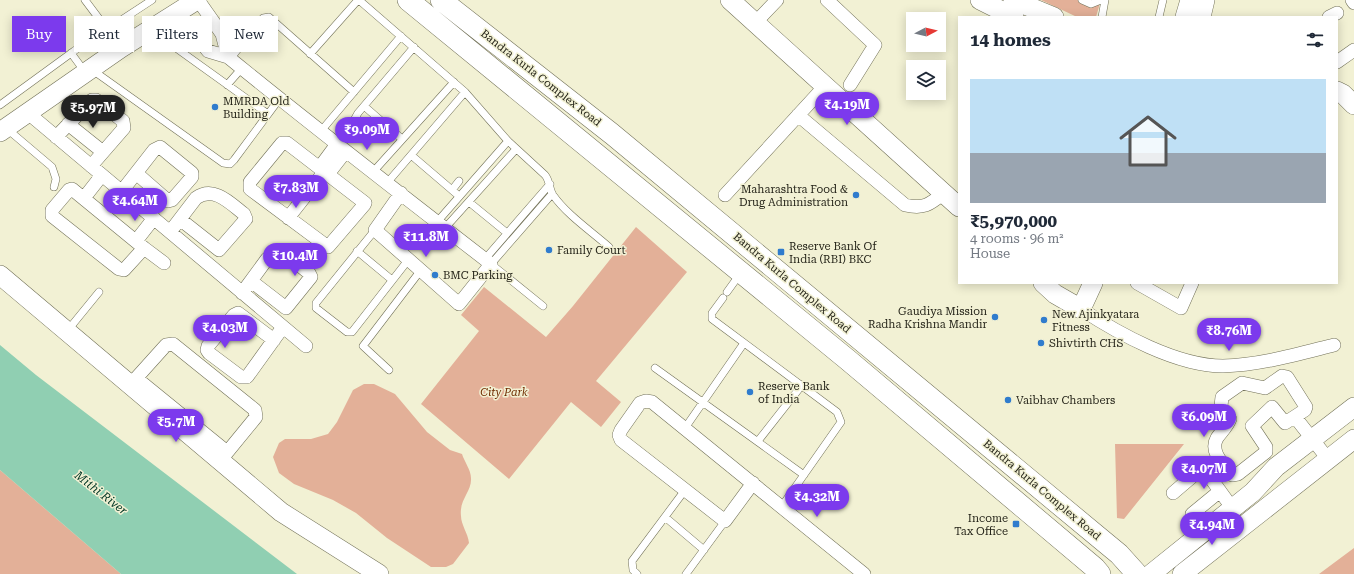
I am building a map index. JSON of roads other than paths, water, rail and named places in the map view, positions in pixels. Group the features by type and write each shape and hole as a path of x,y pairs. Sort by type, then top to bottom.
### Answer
{"main road":[{"name":"Bandra Kurla Complex Road","path":"408,0 854,366 1095,568 1100,574"},
{"name":"Bandra Kurla Complex Road","path":"441,0 612,134 1119,554 1137,574"}],"street":[{"path":"172,16 197,0 222,34 229,58"},
{"path":"730,0 958,206"},
{"path":"756,23 777,0"},
{"path":"828,0 875,45 850,85"},
{"path":"980,0 1012,16"},
{"path":"1013,0 1052,16"},
{"path":"1185,16 1190,0"},
{"path":"1201,16 1205,0"},
{"path":"178,12 208,51 229,58 341,148 387,182 401,193 441,225 488,262 459,304 375,230 401,193"},
{"path":"1338,61 1354,50"},
{"path":"3,130 115,52"},
{"path":"725,195 825,86"},
{"path":"1338,92 1343,94 1354,105"},
{"path":"56,137 92,100 96,100 123,121 124,128 91,166"},
{"path":"28,113 306,346"},
{"path":"798,115 905,205 918,208 931,204 944,193"},
{"path":"68,124 103,152"},
{"path":"285,142 324,170 365,203 331,246 325,247 250,189 250,182 282,143 285,142"},
{"path":"288,218 341,148"},
{"path":"122,191 136,173"},
{"path":"84,198 102,175"},
{"path":"154,218 140,244 122,270 52,216 52,210 69,190 75,190 140,244 164,263"},
{"path":"170,232 181,220 196,198 212,193 223,198 244,214 246,219 218,250 181,220"},
{"path":"242,293 267,259 283,255 288,256 309,273 311,277 286,308 251,281"},
{"path":"0,275 67,332 133,381 223,456 281,512 379,574"},
{"path":"1044,284 1055,294 1125,336 1146,346 1198,364 1224,366 1266,361 1334,345"},
{"path":"1080,309 1092,284"},
{"path":"1139,284 1181,308 1192,284"},
{"path":"274,340 238,313 234,314 208,346 207,350 244,378 247,377 274,340 283,327"},
{"path":"133,381 166,345 173,344 255,410 256,417 223,456"},
{"path":"1258,387 1285,423 1305,410 1306,403 1287,377 1282,376 1265,388 1239,383 1222,397 1220,401 1221,406 1230,420 1216,441 1217,458 1232,475 1238,474 1266,452 1266,447 1252,426 1272,407"},
{"path":"753,483 725,521 621,440 619,435 640,403 646,401 652,402 782,506 864,574"},
{"path":"1151,574 1253,492 1276,467 1354,407"},
{"path":"1295,417 1328,459"},
{"path":"1182,574 1354,439"},
{"path":"1173,493 1201,469 1204,469 1233,509"},
{"path":"1208,529 1194,513 1220,491"}],"lane":[{"path":"85,0 97,16"},
{"path":"129,16 152,0"},
{"path":"310,54 359,0 465,92 508,141 546,175 552,194 568,211 609,247"},
{"path":"1082,0 1091,4 1101,0"},
{"path":"1102,16 1105,0"},
{"path":"1159,16 1163,0"},
{"path":"229,58 266,17 354,92"},
{"path":"321,131 401,36"},
{"path":"341,148 348,131 364,106 414,47"},
{"path":"0,105 74,51"},
{"path":"181,52 268,114"},
{"path":"71,53 88,71 223,163 230,164 234,160 280,98"},
{"path":"227,85 242,68"},
{"path":"373,172 454,82"},
{"path":"387,182 416,156 465,92"},
{"path":"364,106 402,139"},
{"path":"3,130 52,167 56,179 54,187"},
{"path":"441,225 459,196 508,141"},
{"path":"441,225 469,202 516,149"},
{"path":"416,156 459,196"},
{"path":"452,190 459,181"},
{"path":"488,262 508,233 550,184"},
{"path":"488,262 552,194"},
{"path":"469,202 508,233"},
{"path":"375,230 316,303 316,308 347,332 352,332 408,259"},
{"path":"357,251 392,280"},
{"path":"488,262 543,306"},
{"path":"389,370 363,346 421,270"},
{"path":"741,273 712,313 712,319 837,412 841,422 782,506"},
{"path":"67,332 100,292"},
{"path":"685,428 744,343"},
{"path":"655,368 804,475"},
{"path":"758,441 802,385"},
{"path":"637,574 633,570 632,561 685,490"},
{"path":"664,517 704,550"},
{"path":"686,574 725,521"}],"water":[{"name":"Mithi River","path":"0,345 36,375 297,574 121,574 0,470"}],"place":[{"name":"MMRDA Old Building","path":"215,107"},
{"name":"Maharashtra Food & Drug Administration","path":"856,195"},
{"name":"Family Court","path":"549,250"},
{"name":"Reserve Bank Of India (RBI) BKC","path":"781,252"},
{"name":"BMC Parking","path":"435,275"},
{"name":"Gaudiya Mission Radha Krishna Mandir","path":"995,317"},
{"name":"New Ajinkyatara Fitness","path":"1044,320"},
{"name":"Shivtirth CHS","path":"1041,343"},
{"name":"Reserve Bank of India","path":"750,392"},
{"name":"Vaibhav Chambers","path":"1008,400"},
{"name":"Income Tax Office","path":"1016,524"}],"park label":[{"name":"City Park","path":"504,392"}]}
